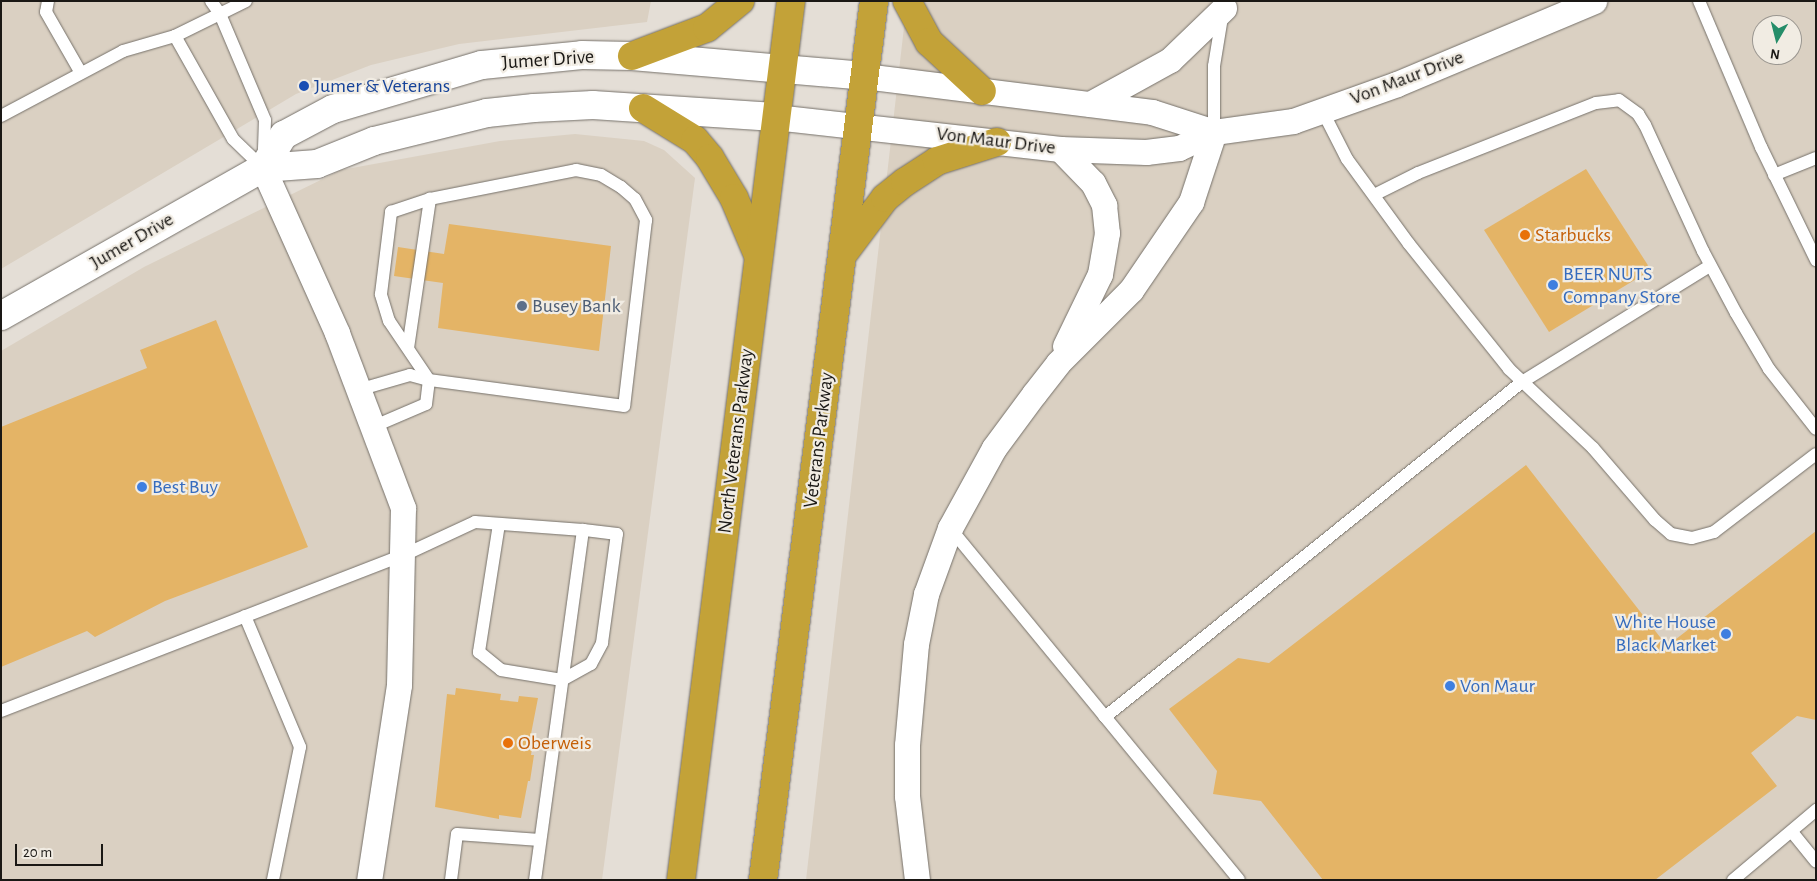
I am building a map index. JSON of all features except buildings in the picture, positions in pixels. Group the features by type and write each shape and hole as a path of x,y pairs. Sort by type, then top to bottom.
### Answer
{"highway":[{"path":"632,56 707,28 740,1"},
{"name":"North Veterans Parkway","path":"681,880 791,1"},
{"name":"Veterans Parkway","path":"764,880 874,1"},
{"path":"907,1 929,42 982,91"},
{"path":"643,108 695,140 710,158 734,198 759,257"},
{"path":"842,255 885,198 904,182 937,161 997,142"}],"street":[{"name":"Von Maur Drive","path":"776,117 858,124 1060,149 1154,151 1179,148 1214,132 1293,121 1397,84 1594,1"},
{"path":"1090,104 1170,60 1224,5"},
{"name":"Jumer Drive","path":"263,168 284,135 333,109 482,65 582,55 632,56 864,76"},
{"name":"Von Maur Drive","path":"864,76 1152,112 1214,132"},
{"name":"Jumer Drive","path":"1,316 263,168 317,164 374,140 486,113 593,106 776,117"},
{"path":"917,880 907,796 907,745 914,661 926,594 950,528 994,448 1058,363 1131,290 1192,202 1214,132"},
{"path":"1058,363 1100,274 1107,233 1104,205 1093,183 1060,149"},
{"path":"263,168 337,333 402,508 404,555 399,685 369,880"}],"lane":[{"path":"48,1 46,12 81,73"},
{"path":"211,1 220,14 265,120 263,168"},
{"path":"1,116 123,51 175,36 246,1"},
{"path":"1698,1 1774,175 1816,260"},
{"path":"1214,132 1214,66 1224,5"},
{"path":"175,36 233,139 263,168"},
{"path":"1374,195 1418,173 1596,103 1618,100 1634,110 1645,125 1710,266 1769,369 1816,429"},
{"path":"1322,110 1347,159 1409,244 1522,382 1592,448 1659,524 1671,534 1683,537 1714,532 1816,454"},
{"path":"1774,175 1816,158"},
{"path":"358,390 410,375 429,380 624,406 646,220 635,199 621,187 601,175 576,170 430,199 391,212 381,294 389,321 429,380 426,404 372,427"},
{"path":"408,348 430,199"},
{"path":"1105,717 1522,382 1710,266"},
{"path":"1,711 404,555 475,522 583,530 617,534 602,642 591,664 562,680 501,670 479,652 499,524"},
{"path":"950,528 1239,880"},
{"path":"535,880 583,530"},
{"path":"245,616 300,747 273,880"},
{"path":"1734,880 1816,810"},
{"path":"1792,832 1816,862"},
{"path":"450,880 457,834 540,840"}],"shaded area":[{"path":"1,1 651,1 647,22 459,44 371,65 296,94 1,269"},
{"path":"907,1 1816,1 1816,880 806,880"},
{"path":"575,134 644,141 664,150 695,178 602,880 1,880 1,351 144,267 341,170 500,141"}],"place":[{"name":"Jumer & Veterans","path":"304,86"},
{"name":"Starbucks","path":"1525,235"},
{"name":"BEER NUTS Company Store","path":"1553,285"},
{"name":"Busey Bank","path":"522,306"},
{"name":"Best Buy","path":"142,487"},
{"name":"White House Black Market","path":"1726,634"},
{"name":"Von Maur","path":"1450,686"},
{"name":"Oberweis","path":"508,743"}]}
